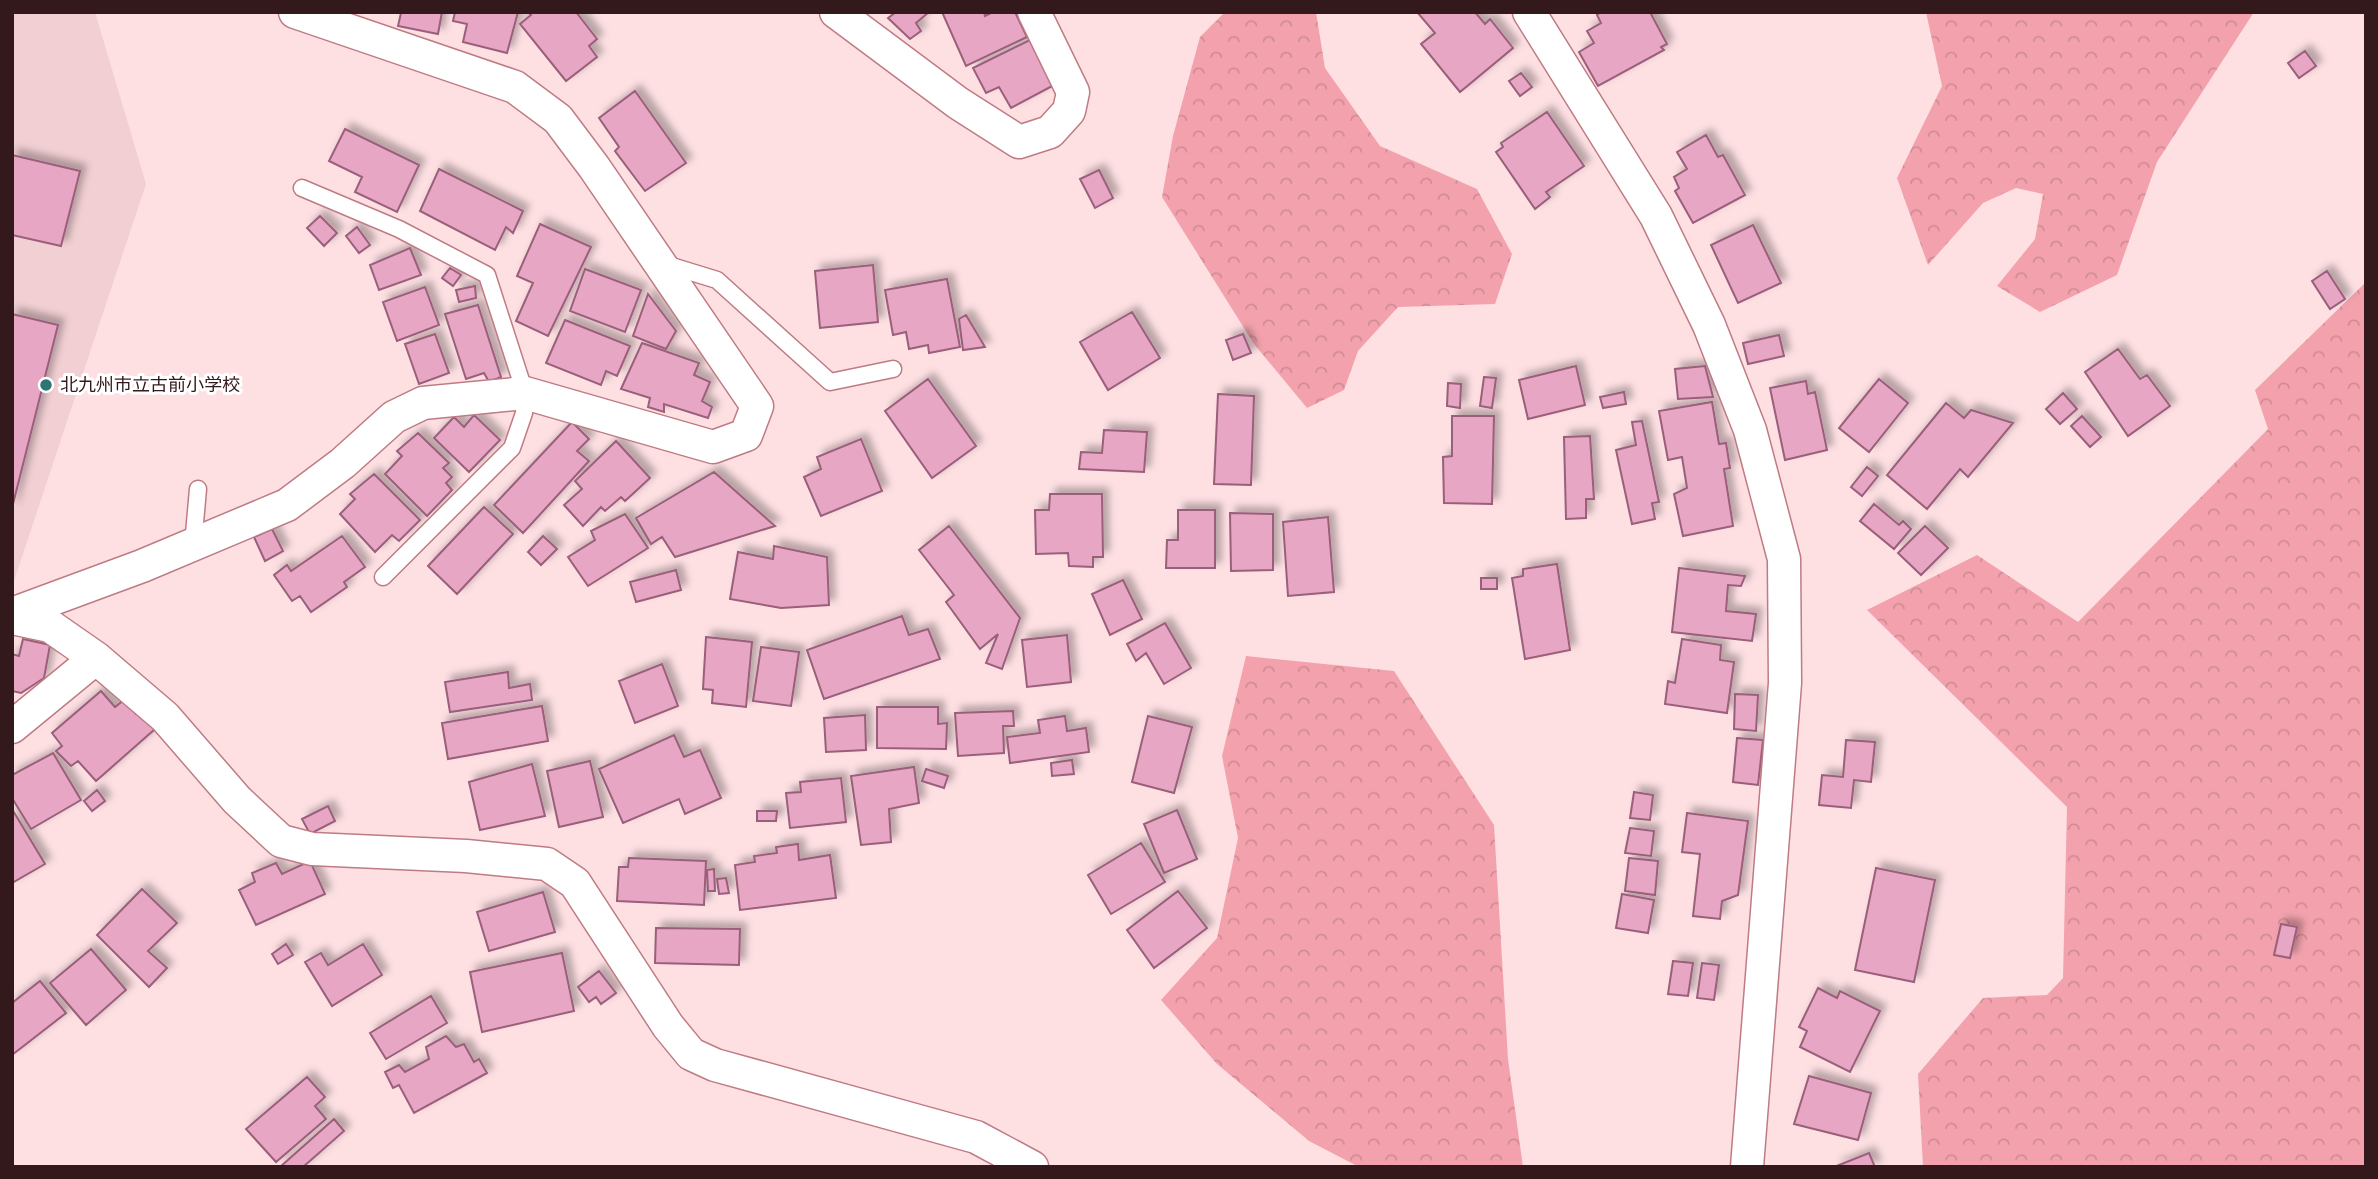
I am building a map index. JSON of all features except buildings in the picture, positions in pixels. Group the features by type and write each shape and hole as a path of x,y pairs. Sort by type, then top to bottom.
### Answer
{"street":[{"path":"12,616 287,505 343,463 394,417 423,403 525,393 713,447 746,435 757,406 558,119 515,87 295,12"},
{"path":"836,12 958,103 1019,142 1050,132 1069,111 1073,92 1034,12"},
{"path":"1529,12 1656,216 1709,325 1750,430 1784,559 1785,683 1748,1167"},
{"path":"12,616 50,626 96,658 165,717 237,800 281,841 312,849 466,856 547,864 575,883 668,1026 691,1054 715,1065 976,1137 1032,1167"},
{"path":"12,727 96,658"}],"lane":[{"path":"302,188 399,229 488,275 525,393 524,413 512,448 383,577"},
{"path":"659,262 717,280 830,382 893,369"},
{"path":"193,545 198,489"}],"shaded area":[{"name":"北九州市立古前小学校","path":"12,12 95,12 146,184 12,587"}],"green space":[{"path":"1225,12 1316,12 1325,68 1380,146 1477,189 1512,254 1495,304 1398,307 1358,351 1344,390 1307,408 1254,344 1162,197 1173,136 1200,37"},
{"path":"1926,12 2254,12 2157,162 2117,275 2040,312 1997,286 2035,239 2043,194 2016,188 1983,203 1928,265 1897,178 1942,86"},
{"path":"2366,282 2366,1167 1923,1167 1918,1074 1983,998 2047,995 2063,978 2067,807 1867,610 1977,555 2078,622 2268,429 2255,390"},
{"path":"1246,656 1394,671 1494,825 1508,1059 1523,1167 1359,1167 1309,1141 1217,1064 1161,1000 1217,938 1238,838 1222,756"}],"place":[{"name":"北九州市立古前小学校","path":"46,385"}]}
